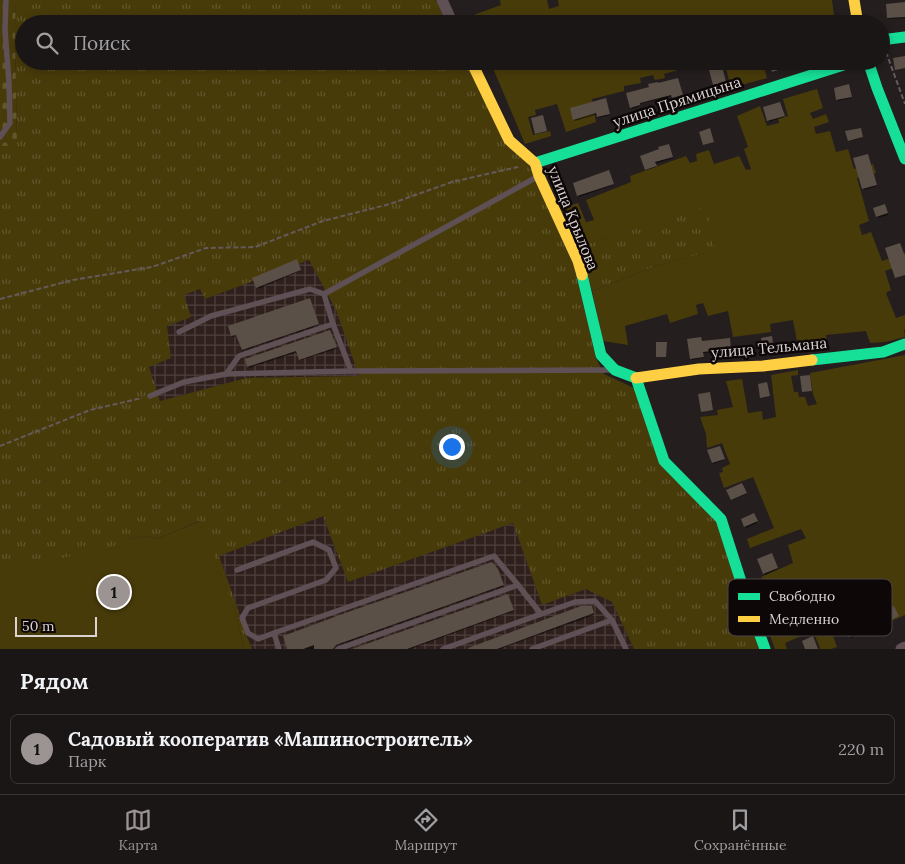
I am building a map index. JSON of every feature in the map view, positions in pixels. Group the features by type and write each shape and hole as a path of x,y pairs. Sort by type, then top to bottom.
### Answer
{"street":[{"path":"442,0 449,15"},
{"path":"854,0 856,15"},
{"path":"890,42 905,37"},
{"name":"улица Крылова","path":"475,70 510,140 535,162 539,176 578,261 601,355 615,370"},
{"name":"улица Прямицына","path":"535,162 827,70"},
{"path":"871,70 905,159"},
{"name":"улица Тельмана","path":"636,378 699,369 763,366 882,352 905,344"},
{"path":"615,370 636,378 664,461 721,519 740,579"},
{"path":"760,636 765,649"},
{"path":"901,649 905,648"}],"lane":[{"path":"0,137 10,122 9,83 3,31 6,0"},
{"path":"0,84 9,83"},
{"path":"179,332 211,316 310,289 324,294 539,176"},
{"path":"324,294 332,324 352,371"},
{"path":"226,374 239,356 332,324"},
{"path":"150,396 184,382 226,374 352,371 615,370"},
{"path":"237,570 312,542 329,550 336,568 326,580 248,608 242,618 248,633 258,639 494,556 541,614"},
{"path":"338,649 518,585"},
{"path":"443,649 575,602 595,600 612,620 626,649"},
{"path":"532,649 612,620"},
{"path":"274,633 279,649"}],"path":[{"path":"890,64 905,104"},
{"path":"0,299 73,280 152,267 206,248 255,247 323,221 390,204 452,182 517,167"},
{"path":"0,446 90,410 150,396"}],"shaded area":[{"path":"309,260 336,310 359,376 246,378 160,401 148,366 171,358 167,326 184,295 200,289 205,299"},
{"path":"323,516 348,582 513,523 542,605 586,589 612,602 634,649 252,649 239,617 239,612 219,556"}],"green space":[{"path":"0,0 16,0 17,146 0,146"},
{"path":"16,0 436,0 443,15 15,15"},
{"path":"500,0 547,0 549,9 559,6 558,0 832,0 834,15 474,15 501,5"},
{"path":"16,70 470,70 531,169 574,266 596,358 604,374 636,389 661,465 717,522 736,579 728,579 728,636 755,636 759,649 634,649 612,602 586,589 542,605 513,523 348,582 323,516 219,556 239,612 239,617 252,649 244,649 236,614 199,521 157,539 147,536 129,539 124,546 0,571 0,146 17,146","holes":["309,260 336,310 359,376 246,378 160,401 149,367 171,358 167,326 191,317 184,295 200,289 205,299"]},
{"path":"494,70 678,70 664,74 665,78 655,80 653,75 640,78 641,83 624,86 624,91 592,99 596,122 566,132 557,104 535,110 536,115 528,117 533,135 550,131 551,136 525,144"},
{"path":"726,70 765,70 767,78 731,88"},
{"path":"817,89 823,108 810,113 813,119 826,114 829,122 814,127 816,134 830,131 836,152 848,149 854,169 873,164 876,173 857,178 869,221 859,225 862,235 871,232 882,261 905,253 905,264 885,271 891,290 886,293 896,318 905,315 905,337 885,342 870,343 866,331 826,335 828,349 799,352 793,320 770,324 771,332 733,337 728,311 708,316 703,303 696,305 698,314 670,323 667,314 625,326 628,345 603,341 592,291 656,266 715,250 706,206 578,247 561,208 578,203 586,222 594,220 586,200 631,182 630,176 686,156 690,163 697,161 696,154 709,150 714,164 739,156 746,170 751,169 744,149 748,147 737,116 760,106 767,126 779,123 778,119 788,116 783,99"},
{"path":"706,205 716,250 656,266 592,291 578,247"},
{"path":"905,355 905,615 892,621 892,579 762,579 761,577 793,563 788,545 806,538 801,529 750,548 747,539 774,528 753,477 724,488 719,473 723,472 722,468 730,464 722,443 707,448 706,434 700,417 718,415 717,410 733,407 726,381 742,379 748,413 762,411 763,420 776,417 771,375 798,370 798,375 791,376 794,392 798,392 799,397 805,397 808,406 817,404 813,394 810,373"},
{"path":"200,521 236,614 244,649 0,649 1,570 123,546 129,539 147,536 157,539"},
{"path":"770,636 801,636 785,643 787,649 775,649"},
{"path":"815,636 833,636 837,647 831,649 820,648"}],"building":[{"path":"905,2 905,17 890,18 890,15 887,15 886,4"},
{"path":"905,56 905,68 895,70 893,58"},
{"path":"709,70 723,70 726,82 713,85"},
{"path":"678,78 683,95 672,98 671,95 640,103 640,105 630,108 626,93 649,87 648,84"},
{"path":"849,84 852,97 836,100 834,88"},
{"path":"606,98 610,114 597,117 596,113 573,120 570,108"},
{"path":"780,102 785,116 767,121 763,107"},
{"path":"543,115 547,131 535,134 531,118"},
{"path":"710,128 714,142 703,145 699,132"},
{"path":"861,128 863,137 848,141 845,131"},
{"path":"669,144 673,157 655,162 657,166 645,170 640,156"},
{"path":"868,154 877,185 862,189 853,158"},
{"path":"609,170 614,184 577,196 573,183"},
{"path":"885,204 888,213 876,217 873,208"},
{"path":"900,243 905,256 905,275 895,278 885,248"},
{"path":"297,259 301,270 256,288 252,278"},
{"path":"310,298 319,324 242,350 236,335 231,336 228,326"},
{"path":"330,330 337,347 299,360 296,351 247,367 245,359"},
{"path":"772,336 774,350 763,351 761,338"},
{"path":"701,337 702,341 730,338 731,349 703,352 704,357 690,359 687,339"},
{"path":"656,342 667,342 666,357 656,357"},
{"path":"810,375 812,391 802,392 800,376"},
{"path":"767,382 770,396 760,398 758,384"},
{"path":"710,392 713,410 701,412 698,394"},
{"path":"720,446 725,459 712,463 707,450"},
{"path":"742,483 747,493 731,500 726,490"},
{"path":"754,513 758,521 744,527 741,519"},
{"path":"772,553 778,568 763,574 757,559"},
{"path":"492,562 498,569 504,585 336,645 333,649 314,649 314,645 303,649 287,649 283,636"},
{"path":"508,594 514,610 407,649 352,649"},
{"path":"581,606 592,606 594,613 497,649 468,649 468,648"},
{"path":"894,606 899,616 892,620 892,607"},
{"path":"813,636 818,649 805,649 802,641"}],"traffic: fast":[{"path":"890,39 905,37"},
{"path":"535,163 828,70"},
{"path":"871,70 905,159"},
{"path":"582,275 601,355 615,370 636,378 664,461 721,519 740,579"},
{"path":"812,360 883,352 905,344"},
{"path":"760,636 765,649"}],"traffic: slow":[{"path":"854,0 856,15"},
{"path":"475,70 509,140 535,163 539,176 578,261 582,275"},
{"path":"636,378 699,369 763,366 812,360"}],"place":[{"name":"Садовый кооператив «Машиностроитель»","path":"114,592"}]}
